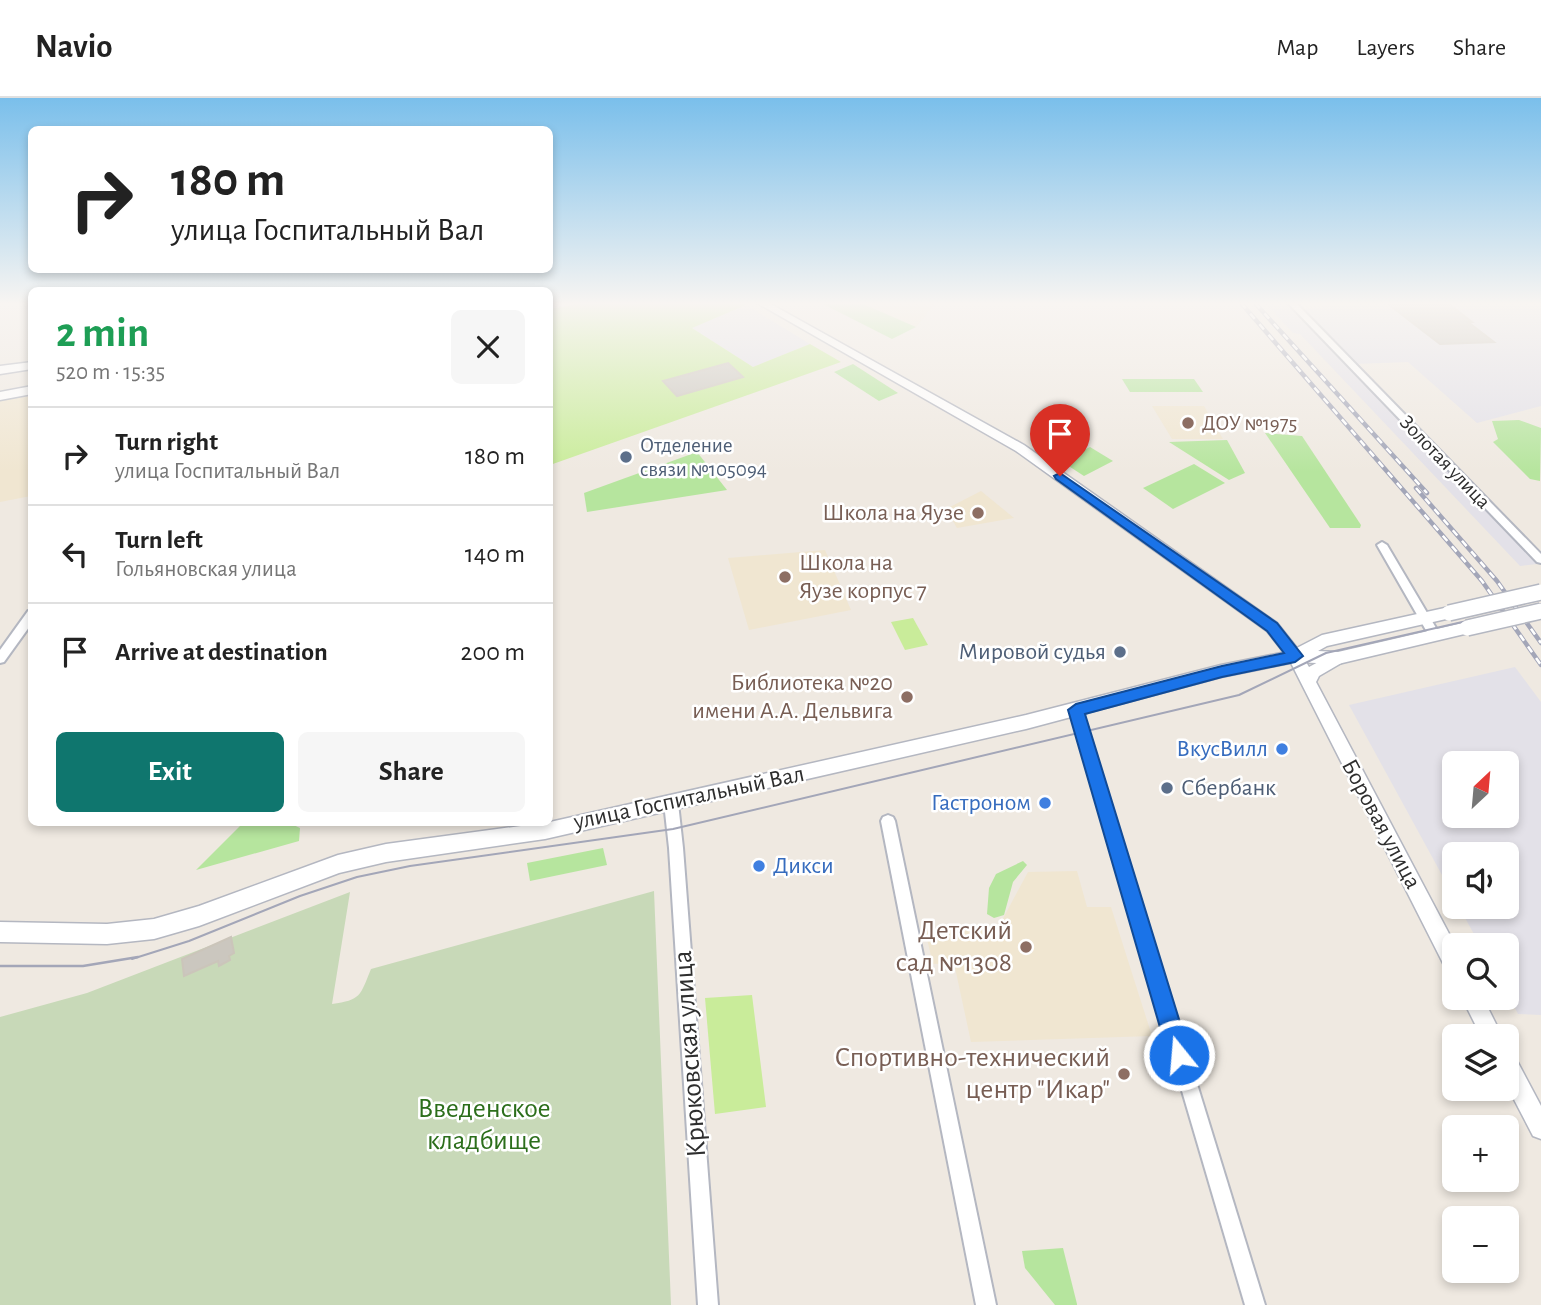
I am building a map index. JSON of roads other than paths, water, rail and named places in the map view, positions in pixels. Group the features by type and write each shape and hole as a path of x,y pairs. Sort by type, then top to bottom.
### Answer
{"main road":[{"path":"0,370 28,366"},
{"path":"0,396 28,391"},
{"name":"улица Госпитальный Вал","path":"1295,656 1322,641 1541,592"},
{"name":"улица Госпитальный Вал","path":"0,932 107,934 154,929 199,916 338,864 386,853 545,830 1076,710 1222,671 1295,656 1338,658 1541,611"}],"street":[{"name":"Боровая улица","path":"862,359 1020,449 1272,627 1295,656 1442,941"},
{"name":"Золотая улица","path":"1347,359 1539,558"},
{"path":"1382,545 1435,636"},
{"path":"0,660 28,620"},
{"path":"1308,684 1313,672 1338,658"},
{"path":"1076,710 1255,1305"},
{"name":"Крюковская улица","path":"671,803 708,1305"},
{"path":"888,821 986,1305"},
{"path":"1519,1087 1541,1128"}],"tram line":[{"path":"132,959 189,941 300,896 357,877 410,866 673,829 1239,695 1326,653 1541,604"},
{"path":"0,966 83,966 138,957"}],"railway":[{"path":"1290,359 1482,581 1541,665"},
{"path":"1306,359 1427,493"},
{"path":"1416,488 1497,581 1541,643"}],"place":[{"name":"ДОУ №1975","path":"1188,423"},
{"name":"Отделение связи №105094","path":"626,457"},
{"name":"Школа на Яузе","path":"978,513"},
{"name":"Школа на Яузе корпус 7","path":"785,577"},
{"name":"Мировой судья","path":"1120,652"},
{"name":"Библиотека №20 имени А.А. Дельвига","path":"907,697"},
{"name":"ВкусВилл","path":"1282,749"},
{"name":"Сбербанк","path":"1167,788"},
{"name":"Гастроном","path":"1045,803"},
{"name":"Дикси","path":"759,866"},
{"name":"Детский сад №1308","path":"1026,947"},
{"name":"Спортивно-технический центр \"Икар\"","path":"1124,1074"}],"park label":[{"name":"Введенское кладбище","path":"484,1125"}]}
